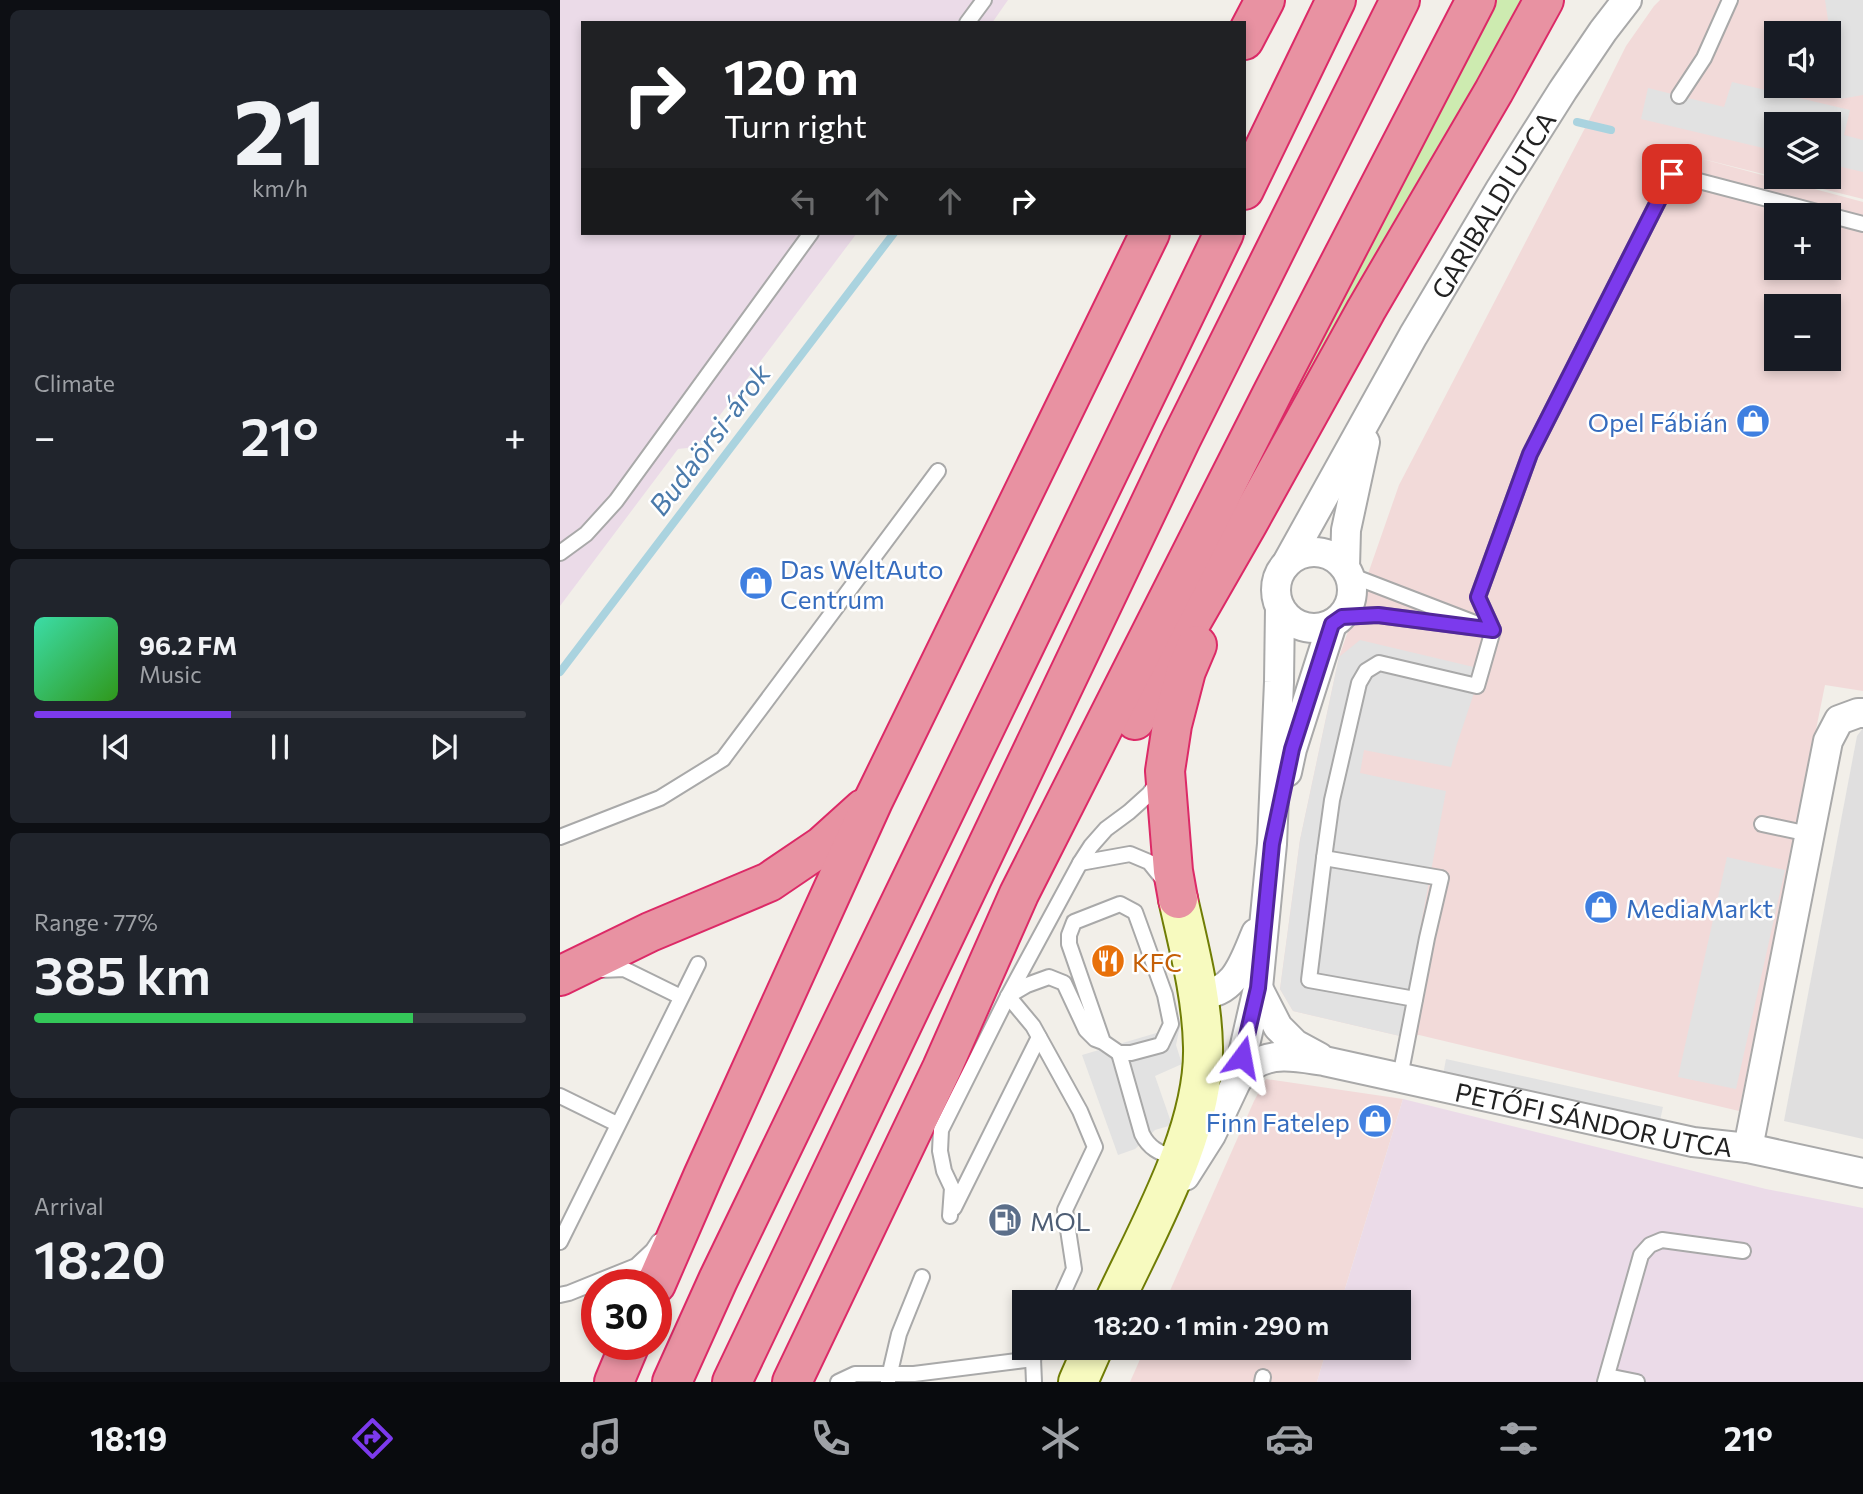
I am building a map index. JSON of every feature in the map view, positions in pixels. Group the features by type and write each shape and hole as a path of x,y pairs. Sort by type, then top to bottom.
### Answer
{"highway":[{"path":"1246,32 1258,0"},
{"path":"1246,33 1265,0"},
{"path":"1246,186 1336,0"},
{"path":"732,1382 1175,452 1400,0"},
{"path":"792,1382 942,1068 1026,881 1273,392 1476,0"},
{"path":"942,1068 1366,310 1544,0"},
{"path":"1494,91 1565,0"},
{"path":"663,1269 873,801 1149,235"},
{"path":"672,1382 723,1268 1223,235"},
{"path":"1178,899 1165,771 1172,725 1186,671 1248,523"},
{"path":"560,976 650,932 769,882 822,846 873,801"},
{"path":"614,1382 623,1360"}],"street":[{"name":"GARIBALDI UTCA","path":"1289,561 1413,336 1501,188 1563,90 1627,0"},
{"name":"GARIBALDI UTCA","path":"1348,571 1346,530 1370,415"},
{"path":"1272,844 1292,749 1337,621 1351,602 1352,584 1348,571 1333,557 1318,552 1302,553 1289,561 1282,569 1276,588 1276,599 1280,608 1294,623 1303,627 1313,629 1337,621"},
{"path":"1158,1208 1188,1173 1211,1135 1237,1080 1258,988 1272,844 1280,608"},
{"path":"1748,1148 1828,741 1839,720 1863,713"},
{"path":"1120,1290 1178,1160 1199,1097 1203,1048 1199,994 1178,899"},
{"path":"1199,994 1212,994 1235,976 1265,911"},
{"name":"PETŐFI SÁNDOR UTCA","path":"1258,988 1279,1027 1295,1044 1324,1061"},
{"name":"PETŐFI SÁNDOR UTCA","path":"1237,1080 1254,1064 1270,1058 1291,1057 1324,1061 1693,1142 1748,1148 1863,1173"},
{"path":"1078,1382 1088,1360"}],"lane":[{"path":"968,21 984,0"},
{"path":"1679,96 1704,58 1730,0"},
{"path":"1415,999 1309,980 1332,800 1359,683 1366,671 1379,663 1477,686 1493,630 1478,597 1530,454 1672,174 1863,224"},
{"path":"560,553 586,534 616,500 810,235"},
{"path":"560,837 660,798 723,759 939,471"},
{"path":"1348,571 1493,630"},
{"path":"1337,621 1378,615 1493,630"},
{"path":"1039,1037 950,1216 952,1188 944,1171 940,1151 942,1130 1008,996 1080,863 1106,829 1149,794 1165,771"},
{"path":"1762,824 1809,834"},
{"path":"1080,863 1130,855 1149,862 1178,899"},
{"path":"1324,858 1441,878 1400,1077"},
{"path":"1103,1042 1069,944 1069,935 1074,922 1120,904 1135,912 1165,995 1171,1024 1161,1045 1119,1054"},
{"path":"560,1242 698,964"},
{"path":"560,976 624,969 681,997"},
{"path":"1008,996 1049,977 1064,983 1086,1030 1119,1054 1147,1144 1178,1160"},
{"path":"1008,996 1033,1026 1080,1111 1095,1147 1065,1210 1074,1269 1064,1290"},
{"path":"560,1096 617,1124"},
{"path":"560,1295 636,1266 653,1250 703,1176"},
{"path":"1637,1382 1606,1379 1641,1255 1650,1245 1662,1240 1744,1251"},
{"path":"889,1378 899,1334 922,1277"},
{"path":"838,1382 855,1374 889,1378 1012,1357"},
{"path":"1034,1382 1036,1360"}],"shaded area":[{"path":"560,0 1008,0 993,21 581,21 581,235 855,235 696,447 678,449 560,606"},
{"path":"1660,0 1863,0 1863,199 1823,189 1841,189 1841,112 1764,112 1764,174 1695,157 1764,175 1764,189 1814,189 1863,202 1863,691 1825,685 1739,1111 1419,1035 1400,1036 1293,1011 1280,989 1300,840 1339,657 1399,485 1626,46"},
{"path":"1825,0 1863,0 1863,95 1840,99 1841,21 1828,21"},
{"path":"1732,82 1764,90 1764,98 1799,98 1850,110 1844,135 1863,140 1863,172 1841,167 1841,112 1764,112 1764,148 1641,119 1648,88 1724,107"},
{"path":"1360,640 1482,669 1451,767 1364,750 1360,773 1446,791 1400,1036 1293,1011 1280,989 1300,840 1339,657"},
{"path":"1863,728 1863,1139 1784,1121 1857,736"},
{"path":"1727,857 1785,870 1736,1089 1678,1077"},
{"path":"1180,1026 1176,1045 1182,1064 1155,1076 1172,1125 1155,1130 1135,1149 1118,1155 1082,1055"},
{"path":"1446,1059 1663,1107 1657,1134 1441,1086"},
{"path":"1266,1079 1403,1099 1345,1290 1170,1290"},
{"path":"1403,1099 1766,1189 1863,1208 1863,1382 1317,1382 1323,1360 1411,1360 1411,1290 1345,1290"},
{"path":"1140,1360 1323,1360 1317,1382 1130,1382"}],"green space":[{"path":"1496,0 1533,0 1207,566 1199,561"}],"waterway":[{"path":"1577,122 1611,130"},
{"name":"Budaörsi-árok","path":"560,672 892,235"}],"place":[{"name":"Opel Fábián","path":"1753,421"},
{"name":"Das WeltAuto Centrum","path":"756,583"},
{"name":"MediaMarkt","path":"1601,907"},
{"name":"KFC","path":"1108,961"},
{"name":"Finn Fatelep","path":"1375,1121"},
{"name":"MOL","path":"1005,1220"}],"route":[{"path":"1242,1057 1258,988 1272,844 1292,749 1332,624 1342,617 1378,615 1493,630 1478,597 1530,454 1672,174"}]}
